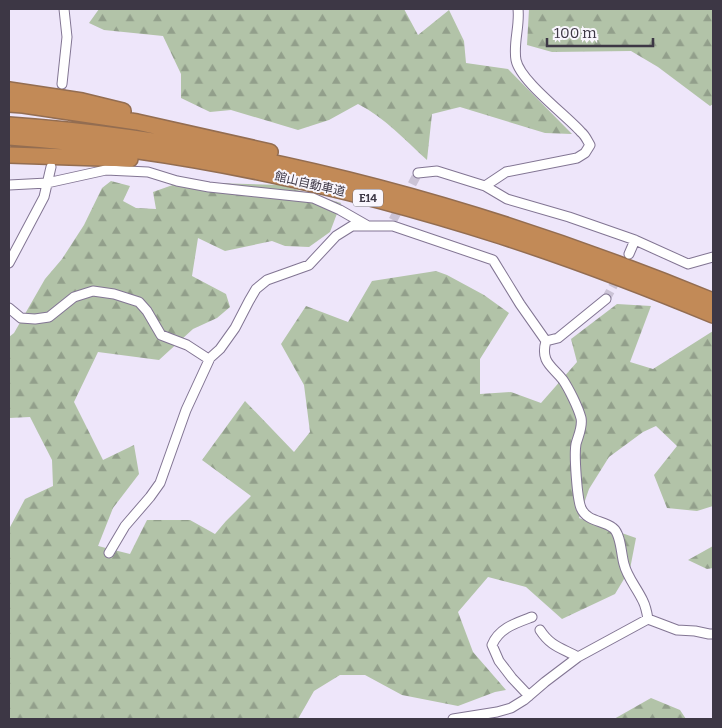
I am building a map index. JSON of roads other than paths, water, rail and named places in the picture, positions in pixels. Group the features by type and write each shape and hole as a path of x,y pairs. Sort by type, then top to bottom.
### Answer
{"highway":[{"path":"9,90 82,101 140,116 230,144"},
{"path":"9,104 137,122 310,161 456,201 504,224"},
{"name":"館山自動車道","path":"9,125 206,150 294,167 400,193 504,224 713,301"},
{"name":"館山自動車道","path":"9,138 98,146 204,162 343,191 448,220 547,252 713,315"},
{"path":"9,155 129,159 153,162 204,162"}],"street":[{"path":"62,84 67,37 64,9"},
{"path":"485,186 506,172 578,158 585,153 590,145 583,133 542,95 519,68 516,59 518,9"},
{"path":"9,263 44,197 51,167"},
{"path":"9,184 47,183 106,170 148,172 177,181 209,187 312,198 340,210 368,226"},
{"path":"418,173 437,171 485,186 507,200 569,217 636,240 675,260 688,264 713,257"},
{"path":"109,553 125,526 160,483 186,410 210,358 220,349 235,328 256,289 267,280 309,265 336,236 352,226 368,226 393,222 493,260 546,341 544,349 545,360 563,380 575,402 581,419 575,458 582,510 587,516 613,528 618,535 624,565 644,602 648,619"},
{"path":"629,254 636,240"},
{"path":"9,308 21,318 50,317 74,297 93,292 114,294 139,302 147,311 161,335 188,345 207,358 210,358"},
{"path":"546,341 558,338 606,299"},
{"path":"529,696 499,661 492,645 494,640 503,631 514,624 532,617"},
{"path":"454,719 512,708 578,657 648,619 677,630 713,634"},
{"path":"540,630 544,637 558,648 578,657"}],"tunnel":[{"path":"55,133 62,84"},
{"path":"393,220 418,173"},
{"path":"606,299 619,275"}]}
